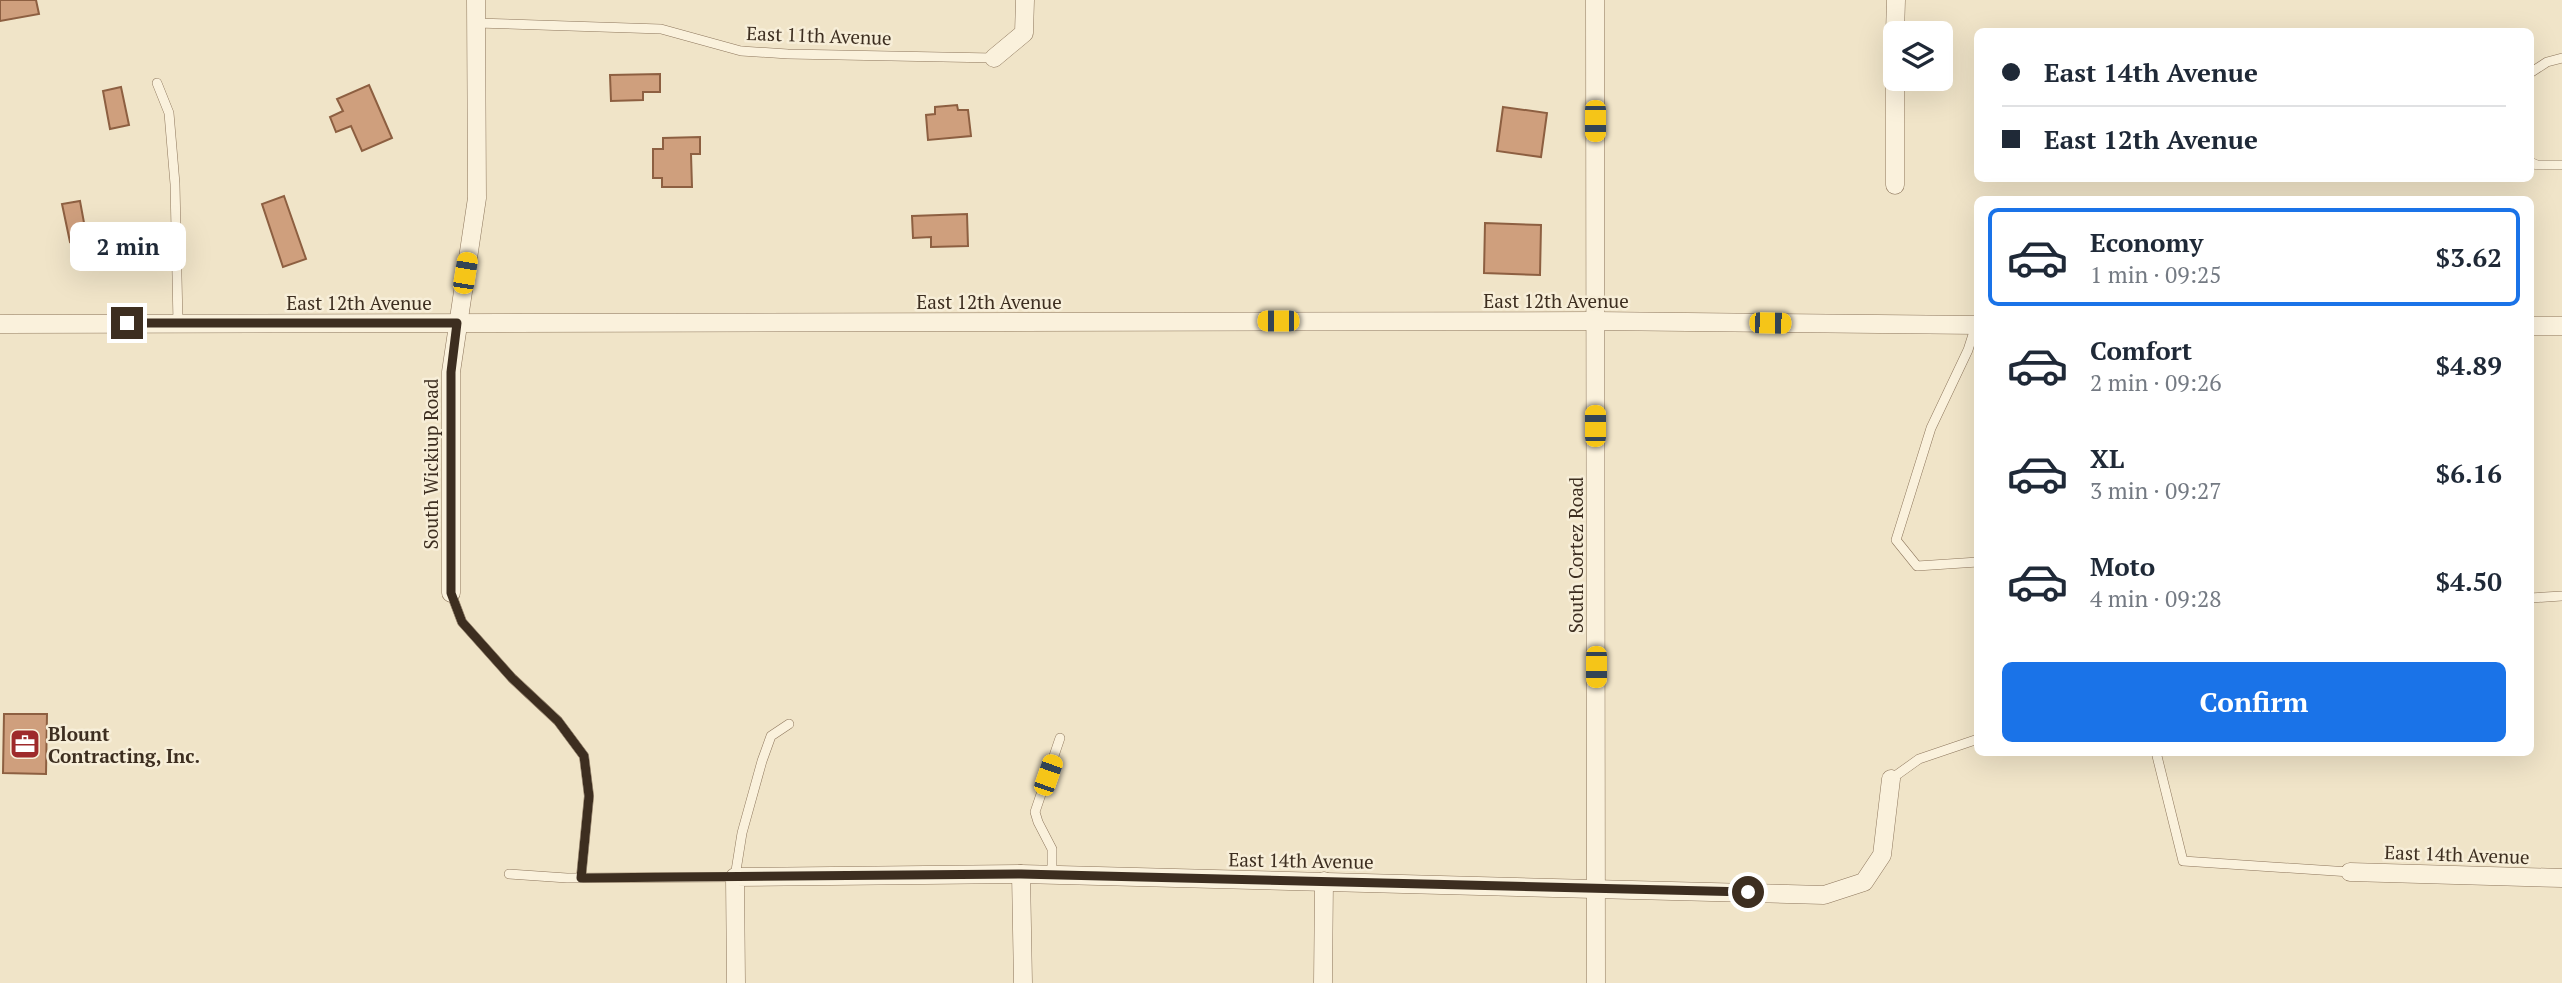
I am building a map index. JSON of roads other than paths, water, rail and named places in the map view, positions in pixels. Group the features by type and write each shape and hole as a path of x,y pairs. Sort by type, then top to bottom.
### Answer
{"street":[{"name":"South Wickiup Road","path":"451,593 451,372 477,198 476,0"},
{"path":"995,58 1024,33 1025,0"},
{"name":"South Cortez Road","path":"1595,0 1596,983"},
{"path":"1895,21 1896,0"},
{"path":"1895,91 1895,185"},
{"name":"East 12th Avenue","path":"0,324 1595,321 1974,325"},
{"path":"2534,326 2562,326"},
{"name":"East 14th Avenue","path":"735,877 1021,874 1824,895 1864,882 1882,855 1891,779"},
{"name":"East 14th Avenue","path":"2350,872 2562,878"},
{"path":"1021,874 1023,983"},
{"path":"735,877 736,983"},
{"path":"1323,983 1324,881"}],"lane":[{"name":"East 11th Avenue","path":"476,23 661,29 741,51 995,58"},
{"path":"2534,70 2547,62 2562,58"},
{"path":"157,83 169,113 175,184 178,323"},
{"path":"2534,164 2562,165"},
{"path":"1974,333 1931,428 1896,540 1917,566 1974,562"},
{"name":"South Wickiup Road","path":"451,593 462,622 512,678 558,721 584,756 589,796 581,878"},
{"path":"2534,598 2562,596"},
{"path":"509,874 581,878 735,877 742,832 762,761 771,736 789,724"},
{"path":"1052,875 1052,849 1035,812 1060,738"},
{"path":"1891,779 1919,759 1974,740"},
{"path":"2157,756 2183,861 2350,872"}],"place":[{"name":"Blount Contracting, Inc.","path":"25,744"}]}
